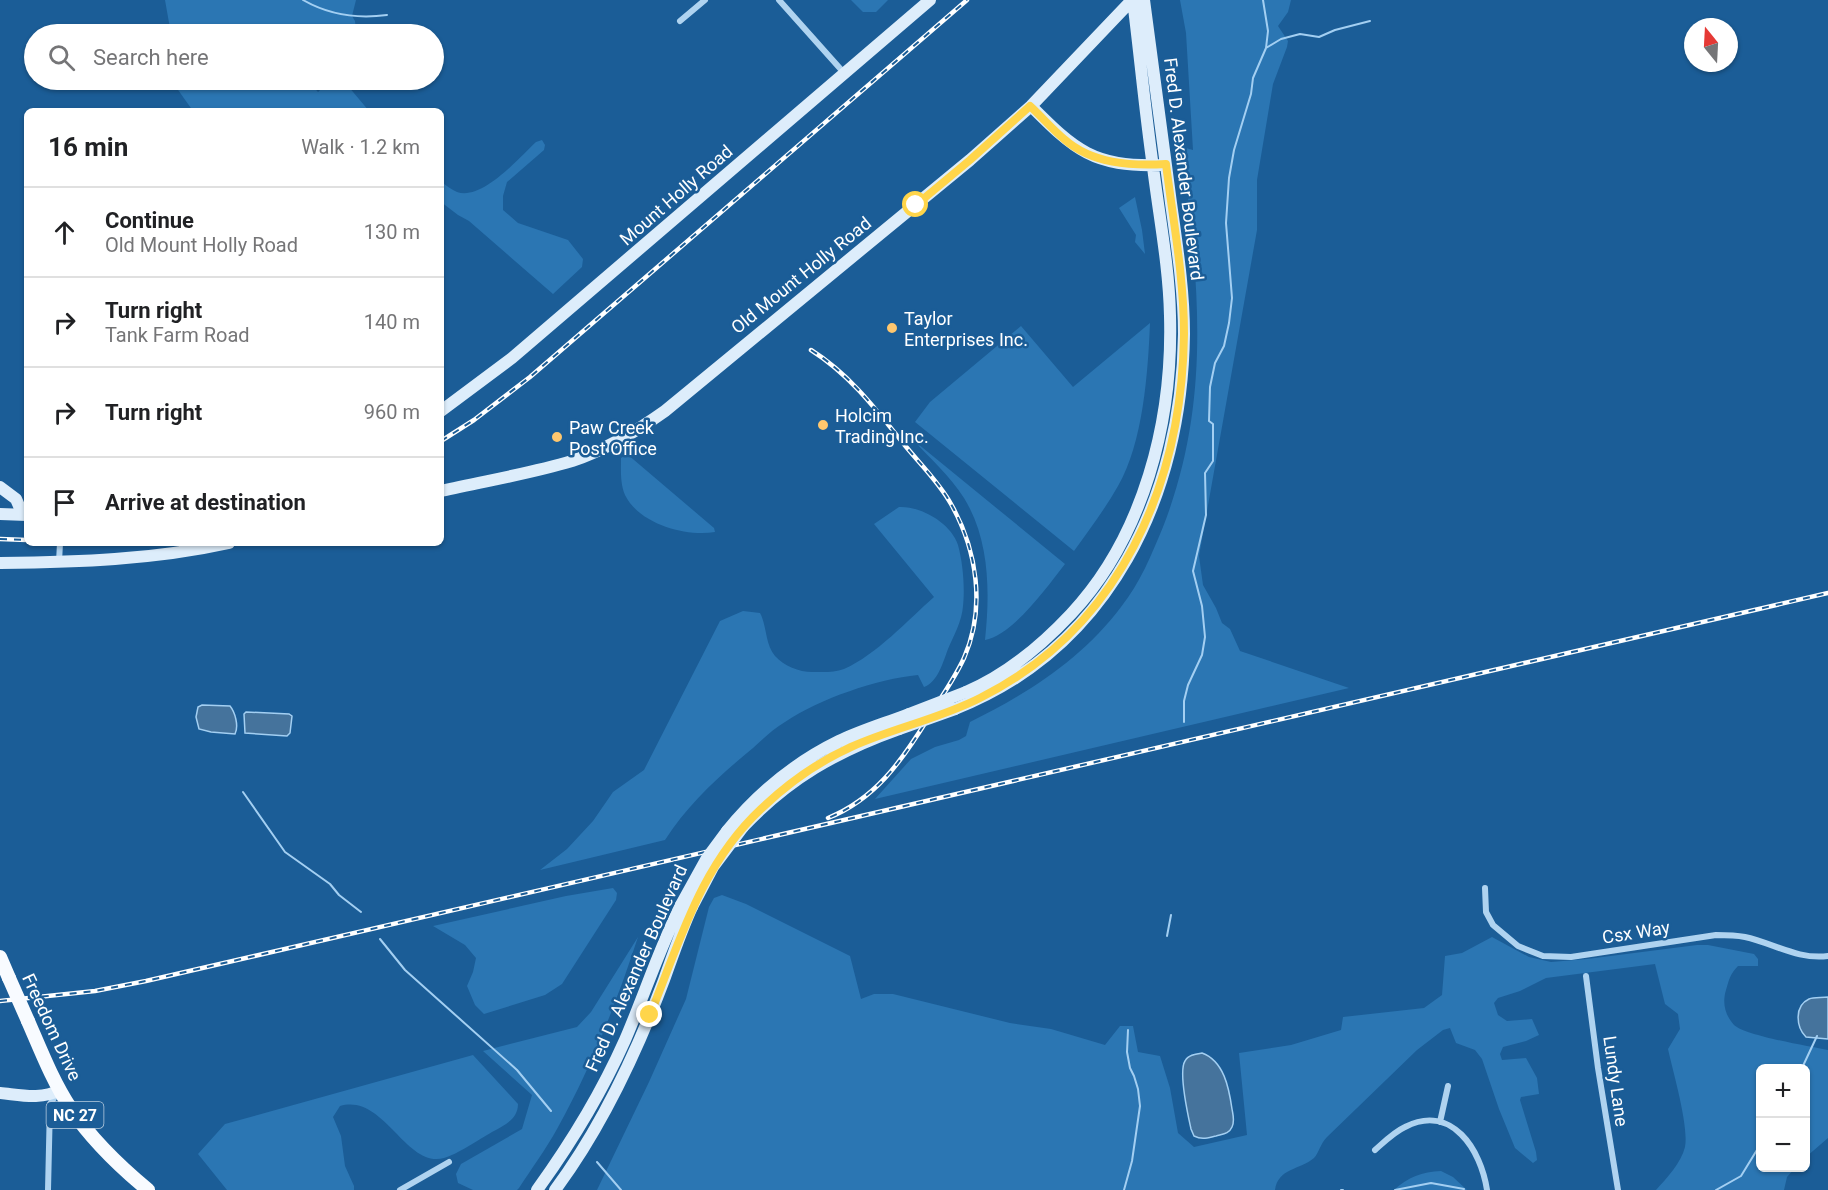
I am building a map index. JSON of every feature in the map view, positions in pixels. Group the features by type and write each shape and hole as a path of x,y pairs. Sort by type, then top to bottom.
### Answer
{"main road":[{"name":"Mount Holly Road","path":"444,409 512,358 930,0"},
{"name":"Fred D. Alexander Boulevard","path":"537,1190 565,1151 597,1096 687,906 707,858 754,801 810,758 851,736 966,693 992,679 1028,654 1058,628 1077,607 1101,577 1118,548 1141,499 1157,442 1166,394 1169,357 1169,296 1133,0"},
{"name":"Old Mount Holly Road","path":"444,490 572,461 601,449 654,419 970,160 1030,106 1133,0"},
{"name":"Fred D. Alexander Boulevard","path":"555,1190 583,1148 626,1070 654,1006 681,930 687,906 743,827 780,792 815,766 851,747 955,709 989,694 1035,664 1076,629 1115,581 1142,532 1164,471 1176,419 1183,352 1181,288 1145,5"},
{"path":"1030,106 1064,140 1081,151 1118,163 1166,164"},
{"path":"0,487 16,499 24,513"},
{"path":"0,514 24,515"},
{"path":"0,563 149,557 212,546"},
{"name":"Freedom Drive","path":"0,957 60,1090 76,1116 96,1141 148,1190"},
{"path":"0,1093 40,1097 50,1096 60,1090"}],"street":[{"path":"680,21 705,0"},
{"path":"779,0 845,74"},
{"path":"59,562 60,546"},
{"name":"Csx Way","path":"1485,888 1486,912 1493,924 1518,946 1543,956 1571,957 1716,935 1744,937 1807,956 1828,956"},
{"name":"Lundy Lane","path":"1586,976 1618,1190"},
{"path":"1440,1122 1448,1086"},
{"path":"48,1190 50,1104 60,1090"},
{"path":"1375,1150 1406,1126 1424,1121 1440,1122 1454,1128 1472,1145 1483,1169 1487,1190"},
{"path":"400,1190 449,1162"}],"shaded area":[{"path":"165,0 356,0 352,16 355,24 169,24"},
{"path":"851,0 888,0 876,12 863,12"},
{"path":"1180,0 1291,0 1288,12 1278,26 1288,41 1273,84 1257,180 1257,230 1199,556 1203,585 1222,623 1230,629 1240,651 1349,688 875,799 911,759 935,747 966,736 970,722 1033,687 1089,643 1106,626 1134,588 1163,527 1179,479 1189,432 1195,386 1197,339 1193,244 1182,147 1193,150 1186,33"},
{"path":"178,90 316,90 318,92 320,90 351,90 366,108 191,108"},
{"path":"542,140 545,145 544,150 507,182 503,196 503,210 518,223 568,240 583,259 582,267 553,294 469,221 444,204 444,184 457,192 467,193 478,190 500,176 536,142"},
{"path":"1135,197 1145,254 1135,242 1136,235 1119,208"},
{"path":"1150,323 1146,385 1139,429 1133,449 1118,486 1074,551 915,422 930,402 1021,326 1073,387"},
{"path":"912,439 1065,564 1029,609 996,636 985,640 986,567 973,514 952,482"},
{"path":"627,454 714,528 715,532 677,530 652,521 641,514 625,495 622,486 621,458"},
{"path":"899,507 917,509 934,517 949,530 960,552 964,584 962,612 942,665 933,681 924,687 918,675 902,677 849,691 814,706 776,728 728,769 694,802 665,840 540,870 567,849 593,821 613,792 644,770 720,621 743,611 760,613 769,646 779,660 802,671 832,672 844,669 868,655 934,597 874,524"},
{"path":"202,705 230,706 236,719 235,734 199,729 196,717 198,707"},
{"path":"246,712 289,714 292,716 290,733 287,736 245,733 244,714"},
{"path":"613,888 617,893 616,900 562,984 545,995 484,1014 475,1005 467,986 476,958 465,945 433,926 566,896"},
{"path":"722,895 746,904 850,956 861,999 874,994 893,994 1010,1023 1051,1029 1105,1045 1120,1026 1133,1026 1138,1052 1160,1056 1170,1088 1178,1133 1194,1147 1247,1135 1239,1053 1291,1045 1341,1030 1343,1017 1424,1008 1442,995 1445,956 1462,953 1492,937 1529,957 1551,962 1697,945 1754,954 1758,959 1758,966 1738,966 1730,977 1724,1000 1726,1013 1734,1025 1751,1033 1828,1050 1828,1138 1810,1154 1810,1064 1756,1064 1756,1172 1791,1172 1787,1177 1784,1190 1656,1190 1680,1159 1686,1138 1683,1113 1668,1049 1680,1029 1678,1014 1665,1004 1655,964 1546,978 1520,991 1498,998 1494,1003 1498,1015 1507,1021 1532,1019 1539,1035 1503,1047 1500,1054 1502,1060 1526,1058 1537,1078 1539,1094 1521,1097 1520,1100 1536,1152 1537,1160 1533,1163 1515,1148 1482,1059 1475,1050 1456,1043 1450,1028 1443,1030 1417,1050 1327,1137 1314,1158 1280,1177 1275,1190 597,1190 686,999 709,907 714,898"},
{"path":"638,937 612,1011 581,1083 553,1136 519,1188 517,1190 473,1190 458,1183 456,1174 461,1164 522,1129 532,1095 483,1051 577,1027 591,1012"},
{"path":"1828,997 1828,1039 1806,1037 1800,1028 1798,1017 1801,1006 1809,999"},
{"path":"1202,1053 1216,1062 1224,1076 1234,1120 1231,1129 1227,1132 1205,1138 1194,1136 1191,1129 1184,1094 1183,1074 1186,1059"},
{"path":"473,1055 518,1104 516,1114 506,1124 444,1158 430,1158 418,1153 382,1120 369,1110 356,1105 340,1106 333,1117 341,1136 345,1166 354,1190 227,1190 198,1154 225,1124"},
{"path":"1441,1171 1453,1177 1467,1190 1394,1190 1416,1176"}],"waterway":[{"path":"303,0 344,15 387,15"},
{"path":"1184,722 1184,701 1188,685 1202,655 1205,637 1202,606 1193,571 1206,515 1205,473 1213,461 1213,424 1209,421 1210,387 1215,363 1224,346 1232,298 1226,223 1229,178 1253,78 1266,48 1268,31 1263,0"},
{"path":"1266,48 1281,39 1300,34 1319,37 1335,30 1370,21"},
{"path":"243,792 285,852 330,884 339,895 361,912"},
{"path":"1167,936 1171,915"},
{"path":"380,939 405,970 517,1070 551,1111"},
{"path":"1124,1190 1132,1161 1140,1106 1138,1089 1127,1052 1128,1030"},
{"path":"1804,1064 1817,1036"},
{"path":"1716,1190 1741,1176 1756,1152"},
{"path":"597,1162 621,1190"},
{"path":"1395,1190 1431,1183 1464,1189"}],"railway":[{"path":"444,439 474,420 530,377 967,0"},
{"path":"811,350 825,359 861,392 935,480 960,522 967,540 976,580 975,619 971,639 951,682 907,750 885,778 860,801 828,818"},
{"path":"0,539 24,540"},
{"path":"0,1001 95,991 146,981 1828,593"}],"place":[{"name":"Taylor Enterprises Inc.","path":"892,328"},
{"name":"Holcim Trading Inc.","path":"823,425"},
{"name":"Paw Creek Post Office","path":"557,437"}],"route":[{"path":"650,1015 681,930 707,876 733,839 759,810 815,766 851,747 976,700 994,691 1048,654 1088,616 1115,581 1142,532 1164,471 1176,419 1182,376 1184,332 1166,164 1118,163 1089,155 1064,140 1030,106 916,205"}]}
